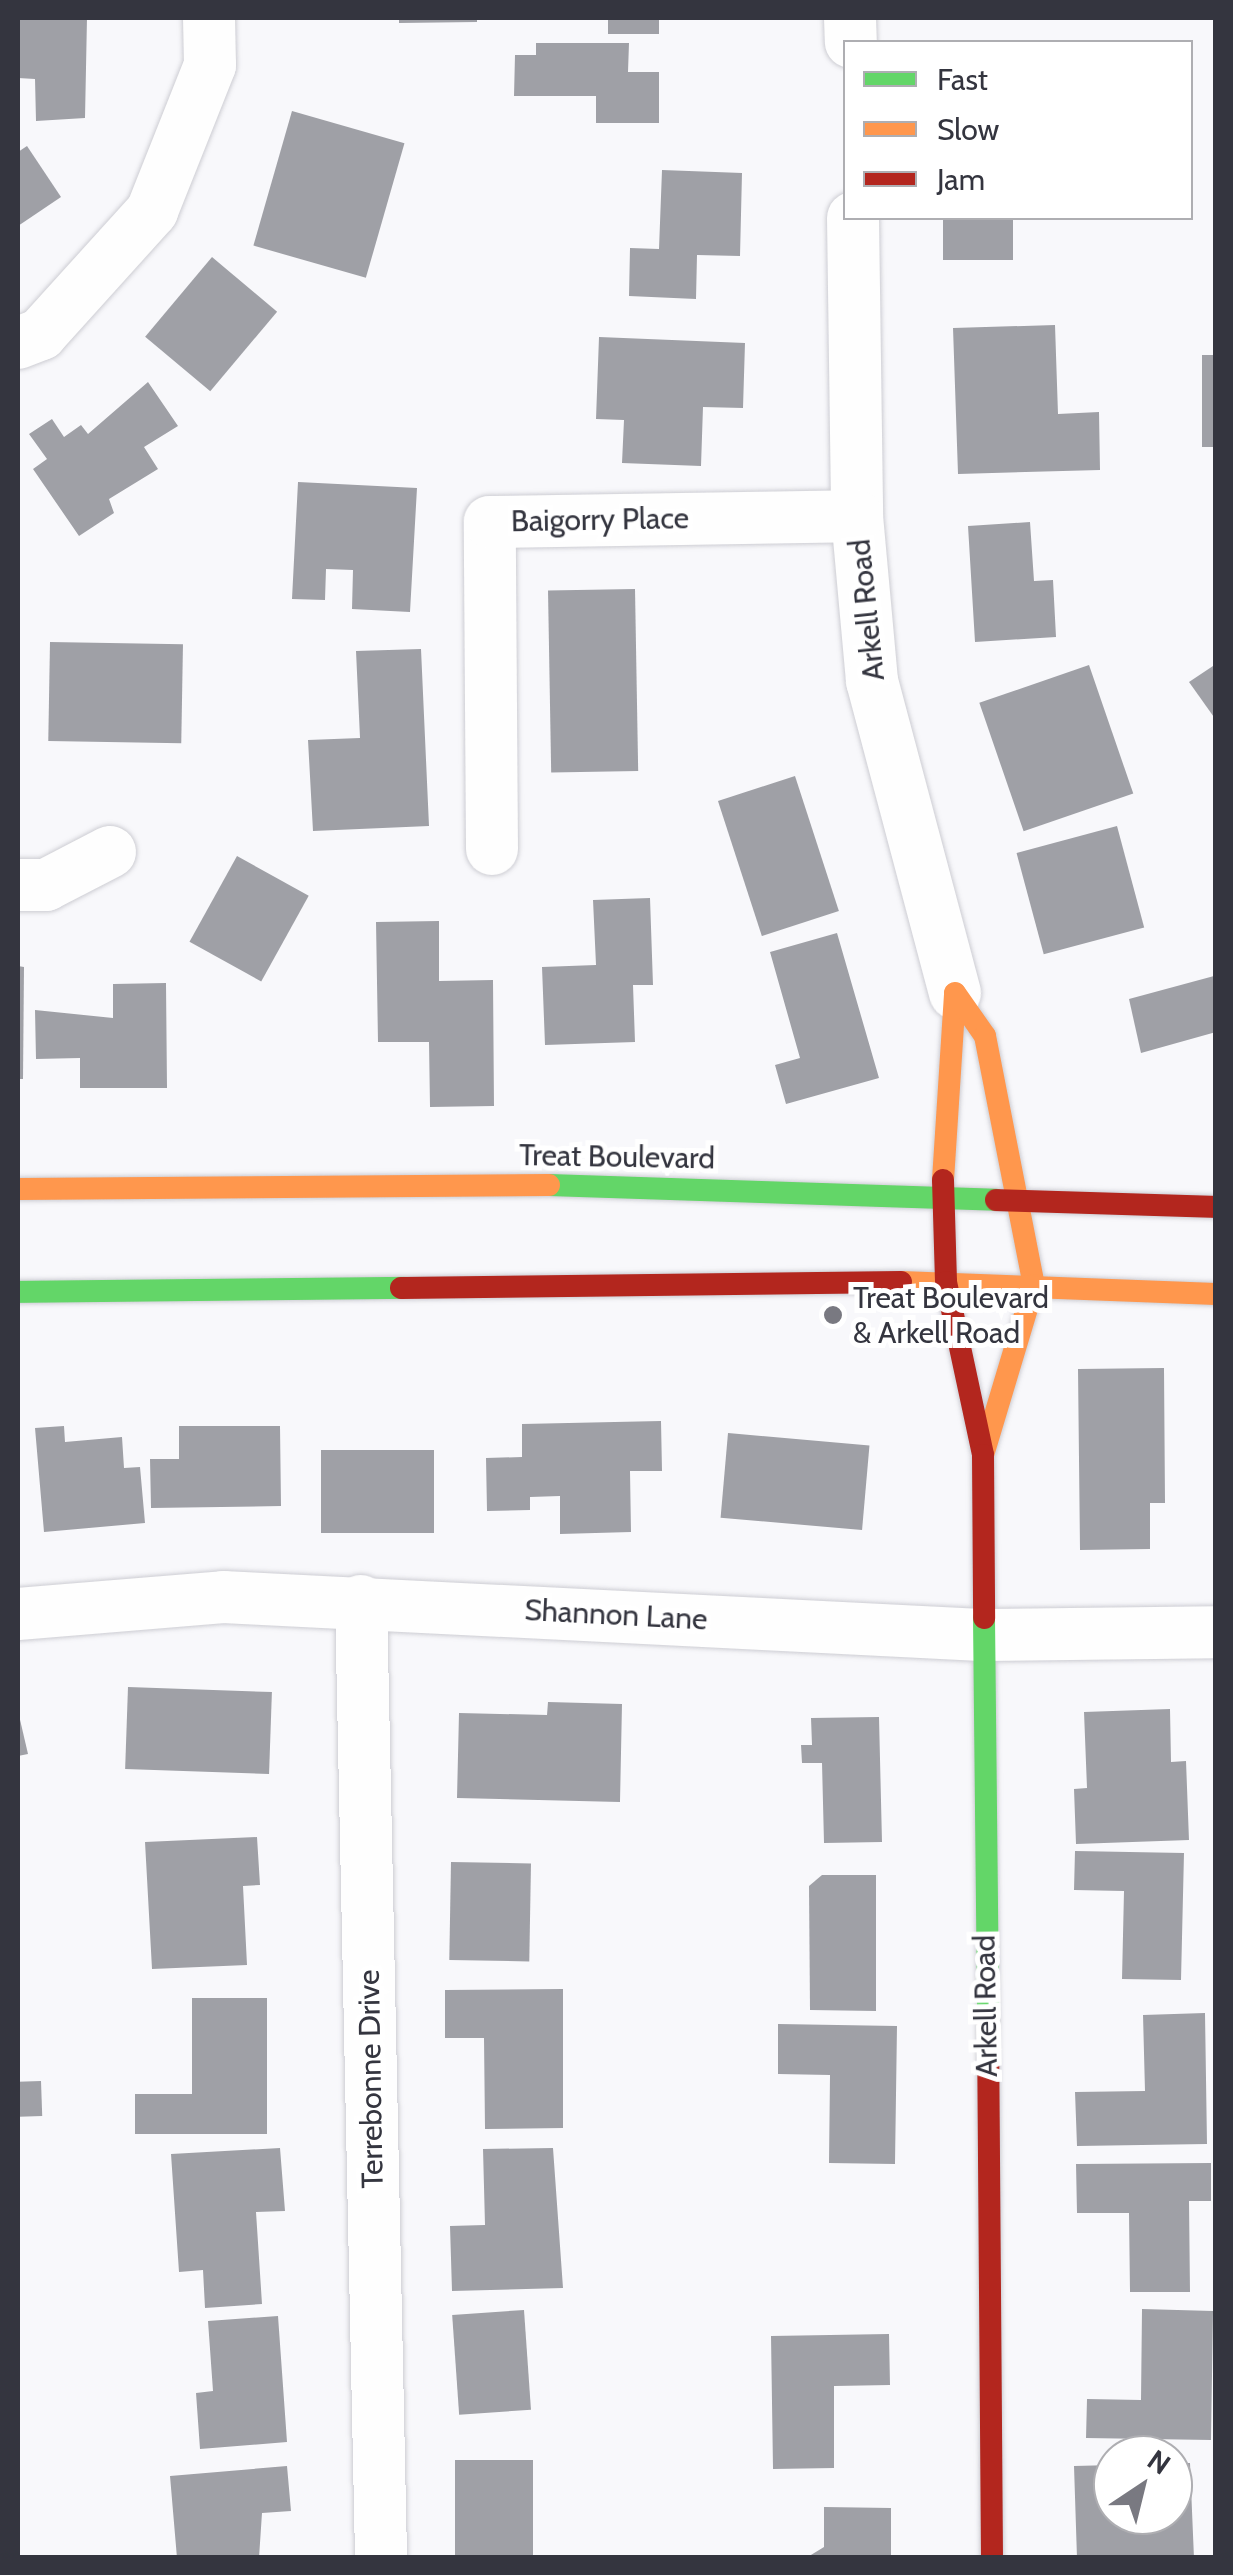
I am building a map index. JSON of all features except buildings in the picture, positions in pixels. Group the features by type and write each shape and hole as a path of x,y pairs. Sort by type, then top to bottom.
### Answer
{"main road":[{"name":"Arkell Road","path":"955,993 942,1195 946,1282 983,1455 981,1635 992,2558"},
{"name":"Arkell Road","path":"955,993 986,1036 1034,1285 983,1455"},
{"name":"Treat Boulevard","path":"18,1188 546,1185 942,1195 1216,1207"},
{"path":"18,1292 946,1282 1216,1294"}],"street":[{"path":"18,343 41,334 152,211 210,65 209,18"},
{"name":"Arkell Road","path":"853,220 857,516 872,680 955,993"},
{"name":"Baigorry Place","path":"492,849 490,522 857,516"},
{"path":"18,885 46,884 110,852"},
{"name":"Shannon Lane","path":"18,1614 222,1597 981,1635 1216,1632"},
{"name":"Terrebonne Drive","path":"361,1601 381,2558"}],"traffic: fast":[{"path":"549,1185 996,1200"},
{"path":"18,1292 401,1288"},
{"path":"984,1618 988,2025"}],"traffic: slow":[{"path":"943,1180 955,993 985,1036 1034,1285 983,1455"},
{"path":"18,1189 549,1185"},
{"path":"901,1282 1216,1294"}],"traffic: jam":[{"path":"943,1180 946,1282 983,1455 984,1618"},
{"path":"996,1200 1216,1207"},
{"path":"401,1288 901,1282"},
{"path":"988,2025 992,2558"}],"place":[{"name":"Treat Boulevard & Arkell Road","path":"833,1315"}]}
